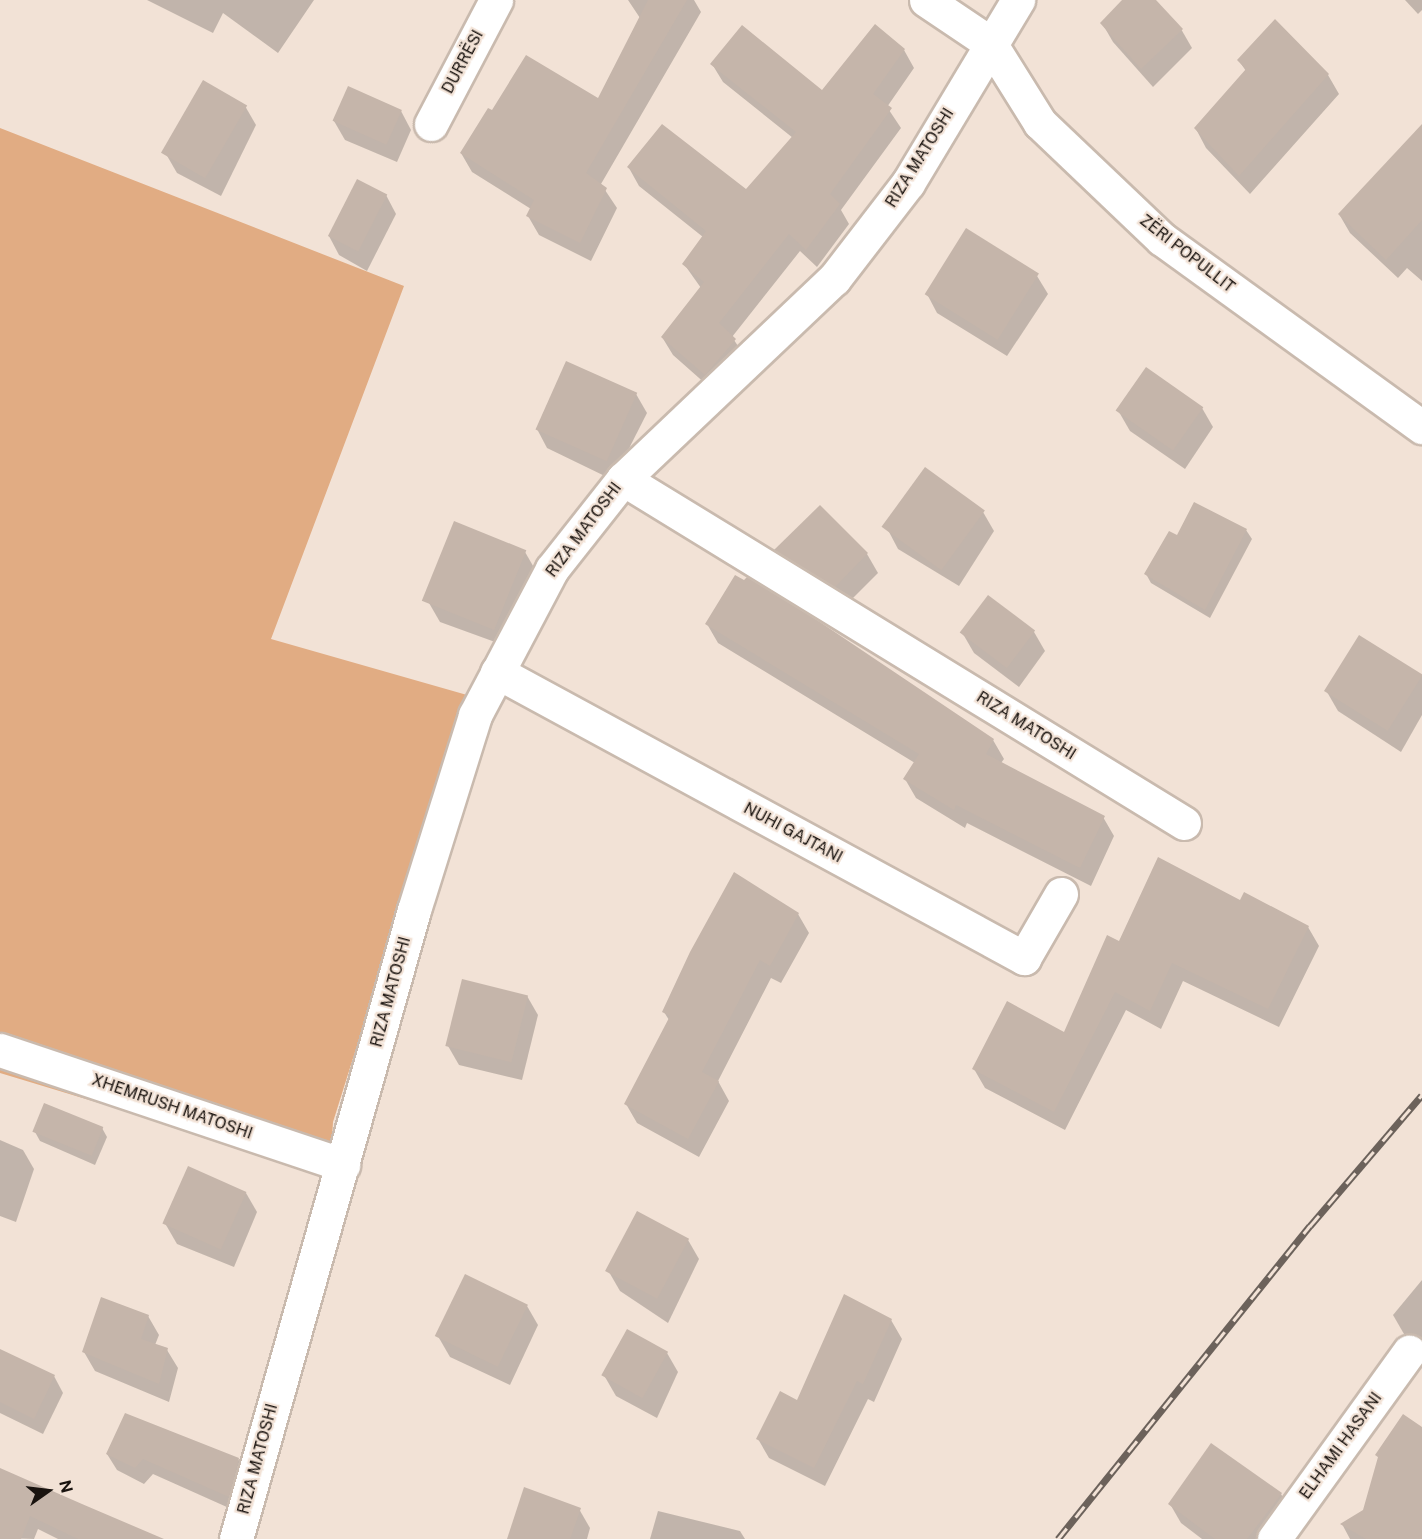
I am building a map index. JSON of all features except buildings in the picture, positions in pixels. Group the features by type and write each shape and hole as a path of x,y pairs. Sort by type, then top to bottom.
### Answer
{"street":[{"name":"DURRËSI","path":"431,124 496,0"},
{"path":"926,0 990,43"},
{"name":"RIZA MATOSHI","path":"236,1539 296,1319 343,1165 425,875 475,715 552,569 623,479 834,279 908,183 990,43 1018,0"},
{"name":"ZËRI POPULLIT","path":"990,43 1040,123 1162,239 1422,427"},
{"name":"RIZA MATOSHI","path":"623,479 1184,823"},
{"name":"NUHI GAJTANI","path":"497,672 1024,958 1061,894"},
{"name":"XHEMRUSH MATOSHI","path":"0,1050 343,1165"},
{"name":"ELHAMI HASANI","path":"1274,1539 1408,1352"}],"shaded area":[{"path":"0,128 404,286 271,639 467,695 333,1122 330,1173 0,1073"}],"railway":[{"path":"1058,1539 1310,1226 1422,1095"}]}
